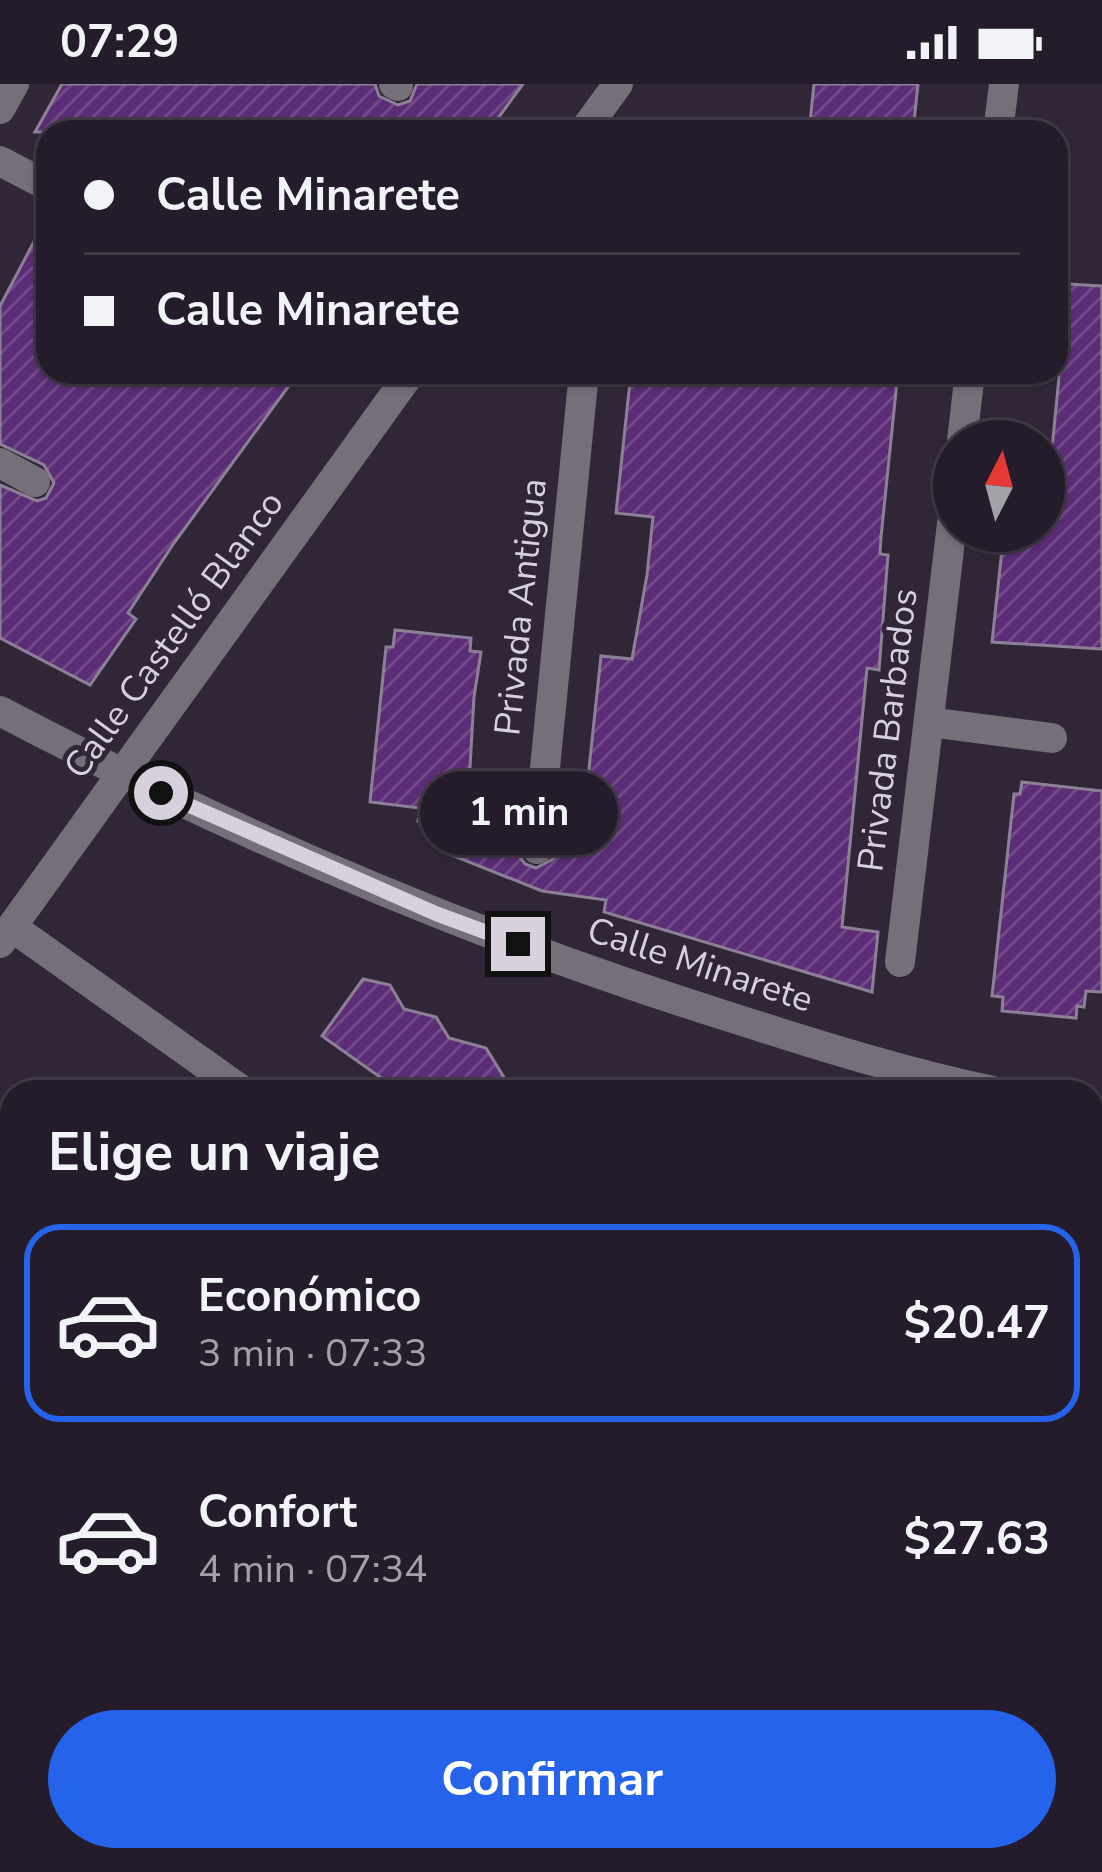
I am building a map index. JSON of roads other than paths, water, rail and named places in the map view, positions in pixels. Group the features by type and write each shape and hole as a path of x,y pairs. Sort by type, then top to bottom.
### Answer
{"street":[{"path":"0,109 14,84"},
{"path":"1000,120 1004,84"},
{"path":"592,120 615,88"},
{"path":"609,120 615,88"},
{"path":"0,160 36,180"},
{"name":"Calle Castelló Blanco","path":"6,935 402,384"},
{"name":"Privada Antigua","path":"537,849 583,384"},
{"path":"964,420 969,384"},
{"path":"0,463 35,482"},
{"name":"Privada Barbados","path":"900,962 949,552"},
{"name":"Calle Minarete","path":"0,711 122,775 437,914 639,989 942,1080"},
{"path":"928,722 1052,738"},
{"path":"6,935 226,1080"}]}
